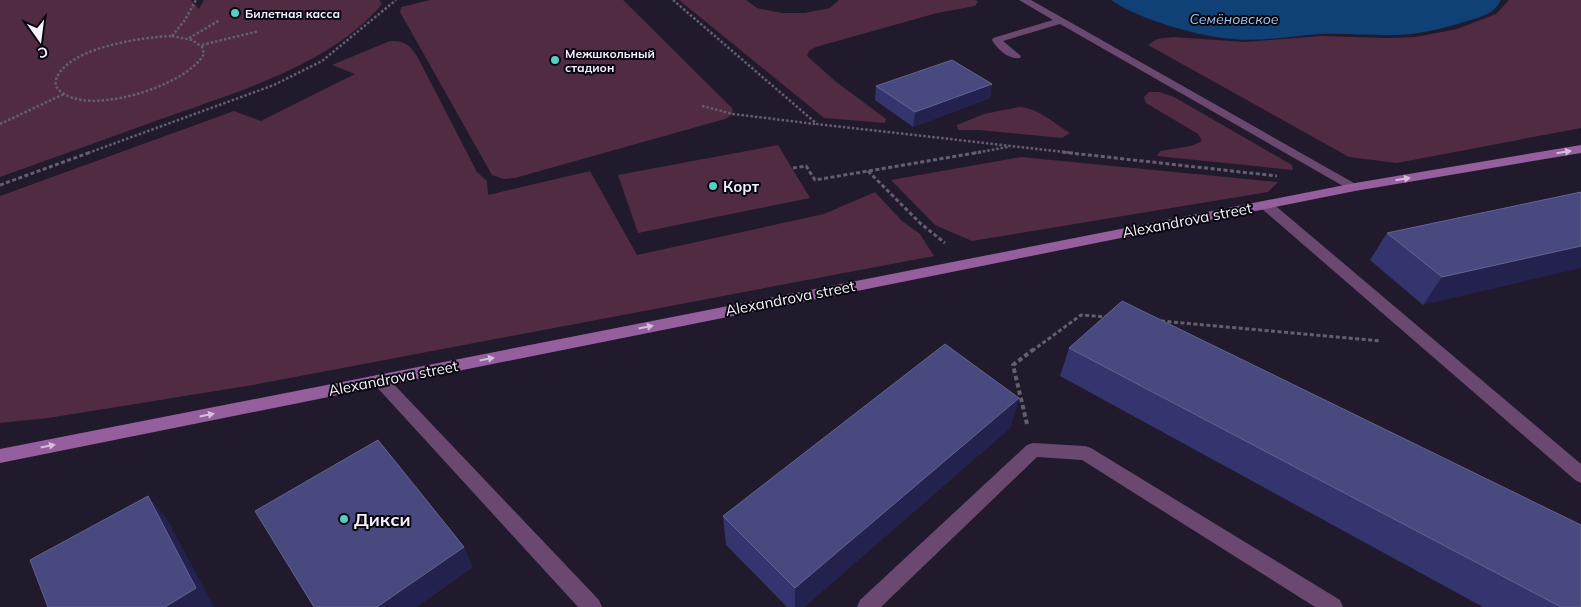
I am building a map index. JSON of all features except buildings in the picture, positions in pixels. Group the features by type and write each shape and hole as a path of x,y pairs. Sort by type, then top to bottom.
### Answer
{"street":[{"name":"Alexandrova street","path":"0,456 1355,187 1581,150"}],"lane":[{"path":"1024,0 1355,187"},
{"path":"1016,56 1000,45 998,40 1061,21"},
{"path":"1266,205 1581,475"},
{"path":"380,380 592,607"},
{"path":"867,607 1033,450 1085,454 1333,607"}],"path":[{"path":"172,36 185,20 196,0"},
{"path":"0,185 274,85 322,61 396,0"},
{"path":"673,0 817,124"},
{"path":"189,39 220,20"},
{"path":"201,46 259,31"},
{"path":"172,36 189,39 201,46 204,54 202,60 195,68 170,83 126,96 98,99 82,99 65,94 56,86 56,79 65,68 96,50 130,40 172,36"},
{"path":"0,124 65,94"},
{"path":"702,106 733,114 1293,178 1315,195"},
{"path":"793,168 806,166 814,180 1014,146"},
{"path":"868,171 920,223 946,245 960,264"},
{"path":"1033,450 1013,365 1081,314 1110,317"},
{"path":"1160,322 1429,345"}],"shaded area":[{"path":"0,0 191,0 199,9 204,0 379,0 382,4 361,25 337,44 280,75 219,99 0,177"},
{"name":"Межшкольный стадион","path":"430,0 623,0 732,108 733,114 725,119 515,178 503,179 492,175 400,12 401,7"},
{"path":"679,0 746,0 757,8 782,13 805,13 830,8 839,0 976,0 978,2 975,6 937,13 816,47 809,51 807,56 835,81 886,119 885,123 824,118"},
{"path":"1509,0 1581,0 1581,128 1397,163 1349,157 1148,45 1157,39 1173,37 1245,42 1321,36 1416,37 1457,29 1496,14"},
{"path":"390,41 406,44 417,56 477,172 487,181 488,195 590,171 637,255 824,214 875,192 902,221 920,234 934,256 253,385 48,418 0,423 0,196 234,111 261,121 355,74 332,65"},
{"path":"1149,92 1159,92 1174,97 1292,165 1293,170 1157,156 1160,151 1191,146 1202,141 1198,134 1146,103 1144,97"},
{"path":"1019,107 1039,113 1070,133 1062,138 979,130 958,130 957,125 984,114"},
{"name":"Корт","path":"778,145 810,198 638,233 618,175"},
{"path":"1021,157 1278,182 1268,192 972,241 935,225 891,180"}],"water":[{"name":"Семёновское","path":"1111,0 1501,0 1492,11 1480,17 1412,34 1321,34 1244,40 1204,35 1170,26 1137,14"}],"place":[{"name":"Билетная касса","path":"235,13"},
{"name":"Межшкольный стадион","path":"555,60"},
{"name":"Корт","path":"713,186"},
{"name":"Дикси","path":"344,519"}]}
